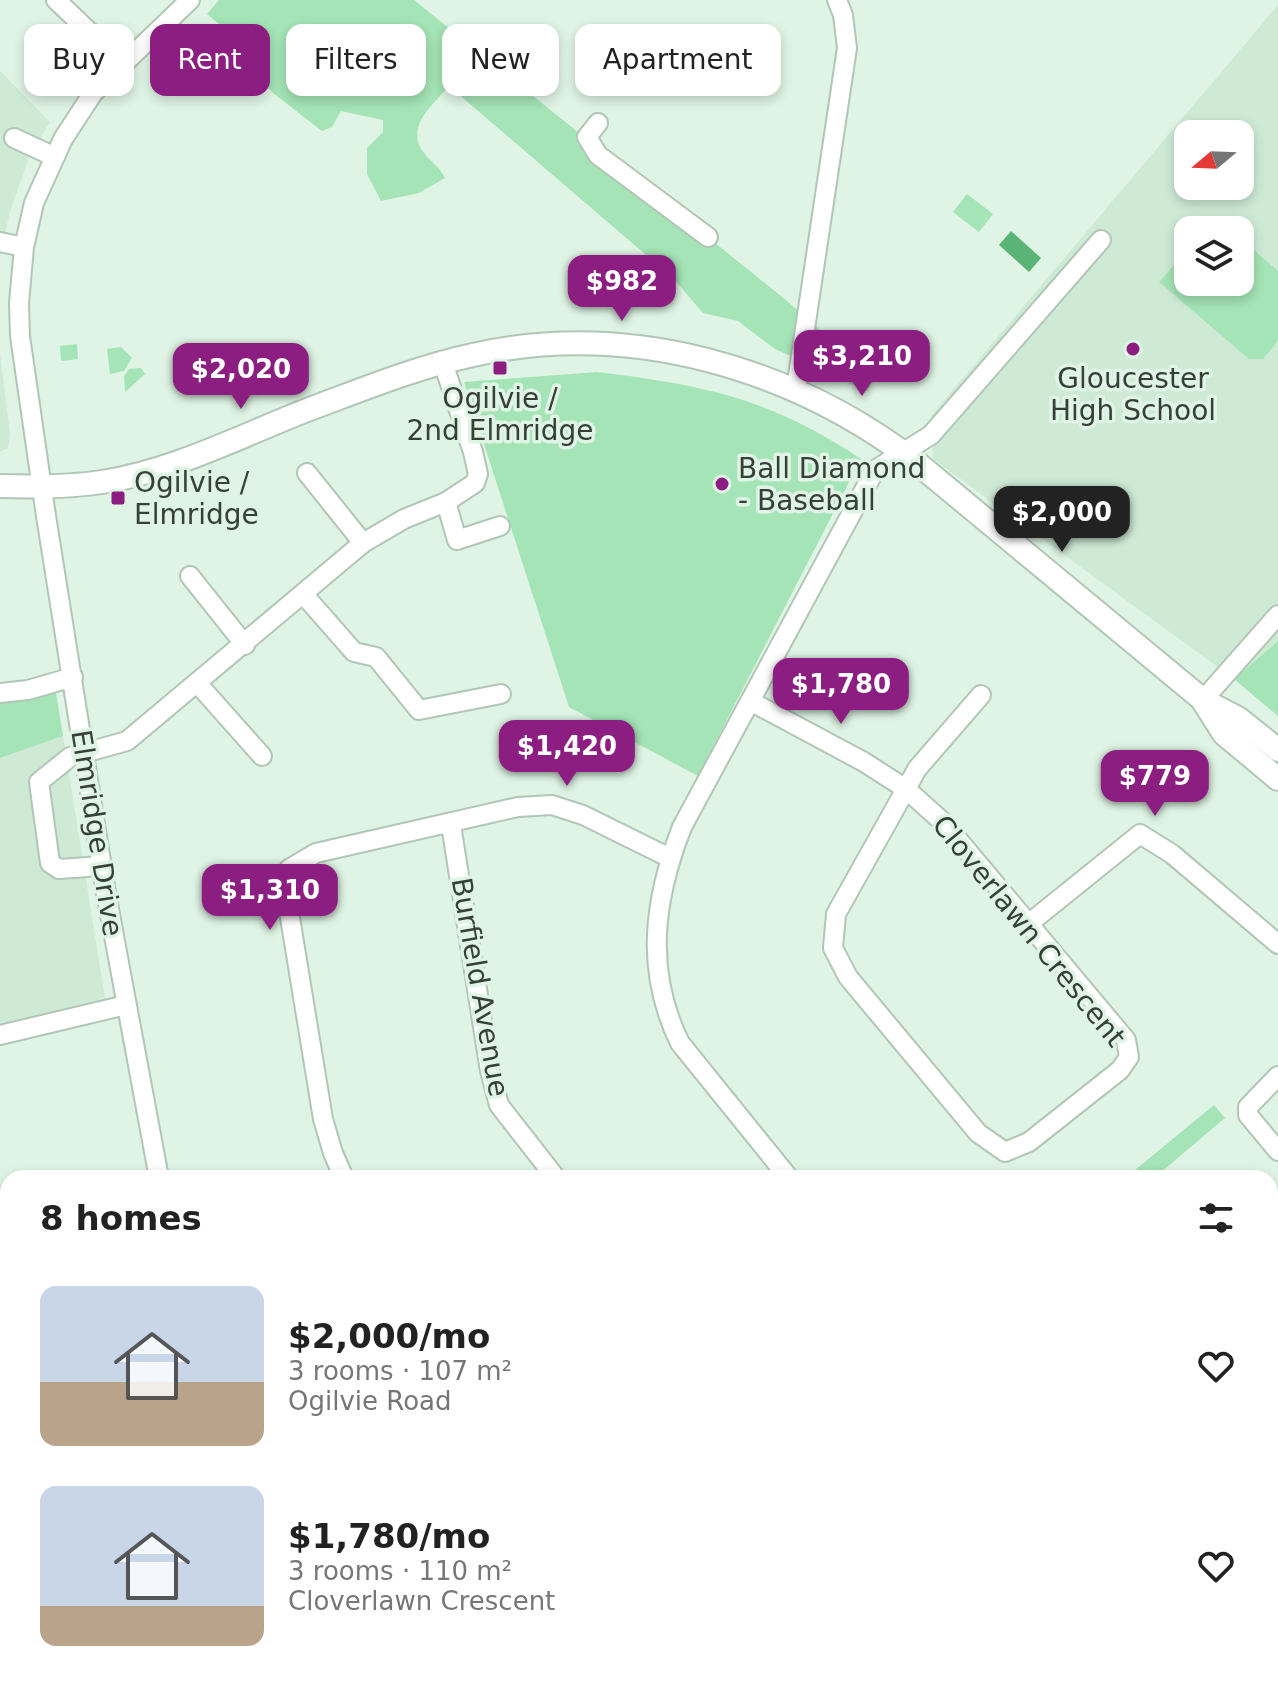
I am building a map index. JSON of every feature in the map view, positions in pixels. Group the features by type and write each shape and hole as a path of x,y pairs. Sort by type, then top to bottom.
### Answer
{"main road":[{"path":"0,486 102,482 159,467 371,386 443,363 498,350 608,345 679,354 726,364 796,389 834,407 902,452 1203,700 1238,718 1278,750"},
{"path":"1203,700 1224,734 1278,779"}],"street":[{"path":"56,0 81,24"},
{"name":"Elmridge Drive","path":"134,52 190,0"},
{"path":"796,389 847,48 843,15 837,0"},
{"name":"Elmridge Drive","path":"91,96 55,157 34,203 24,247 20,336 102,866 157,1170"},
{"path":"598,123 587,137 598,155 708,237"},
{"path":"14,138 55,157"},
{"path":"783,1170 680,1043 673,1029 662,995 657,960 658,895 670,858 682,827 875,470 931,435 1101,240"},
{"path":"0,242 24,247"},
{"path":"102,866 59,869 50,863 39,782 70,757 127,741 363,543 404,519 470,489 478,474 443,363"},
{"path":"307,473 363,543"},
{"path":"446,502 457,540 500,526"},
{"path":"190,576 245,645"},
{"path":"304,595 354,652 376,657 419,710 501,694"},
{"path":"1203,700 1278,615"},
{"path":"0,693 28,690 73,677"},
{"path":"198,684 262,756"},
{"path":"906,789 917,769 981,695"},
{"name":"Cloverlawn Crescent","path":"752,702 864,762 906,789 944,823 1126,1040 1129,1057 1120,1070 1029,1142 1005,1152 978,1133 848,977 833,948 836,914 906,789"},
{"path":"341,1170 323,1119 284,881 289,869 316,853 451,825 518,807 552,805 583,815 670,858"},
{"name":"Burfield Avenue","path":"451,825 490,1071 499,1105 550,1170"},
{"path":"1027,925 1140,834 1172,854 1278,944"},
{"path":"0,1035 126,1005"},
{"path":"1278,1076 1254,1100 1248,1115 1278,1151"}],"shaded area":[{"path":"219,0 414,0 444,24 442,94 423,117 417,134 424,153 445,178 419,193 381,201 367,174 367,148 383,132 383,120 341,111 332,127 322,131 270,90 270,24 219,24 207,14"},
{"name":"Gloucester High School","path":"1278,5 1278,641 1234,679 933,459 931,416 1174,128 1174,200 1254,200 1254,120 1181,120"},
{"path":"0,71 50,122 30,155 10,211 0,257"},
{"path":"461,96 533,96 787,301 875,378 867,391 775,349 738,321 703,313 673,278"},
{"path":"967,194 993,214 979,232 953,212"},
{"path":"1011,231 1041,258 1029,272 999,245"},
{"path":"1254,250 1278,271 1278,341 1263,359 1249,359 1175,296 1254,296"},
{"path":"1174,265 1174,295 1159,282"},
{"path":"77,344 78,359 61,361 60,346"},
{"path":"121,347 132,358 124,371 110,374 107,349"},
{"path":"0,354 10,434 8,448 0,452"},
{"path":"141,368 145,374 125,392 124,376 129,369"},
{"path":"597,372 670,382 735,398 796,422 861,459 698,776 569,707 464,382"},
{"path":"1278,641 1278,716 1234,679"},
{"path":"56,693 63,736 0,758 0,704"},
{"path":"63,736 105,998 0,1025 0,758"},
{"path":"1214,1105 1225,1118 1163,1170 1135,1170"}],"place":[{"name":"Gloucester High School","path":"1133,349"},
{"name":"Ogilvie / 2nd Elmridge","path":"500,368"},
{"name":"Ball Diamond - Baseball","path":"722,484"},
{"name":"Ogilvie / Elmridge","path":"118,498"}]}
